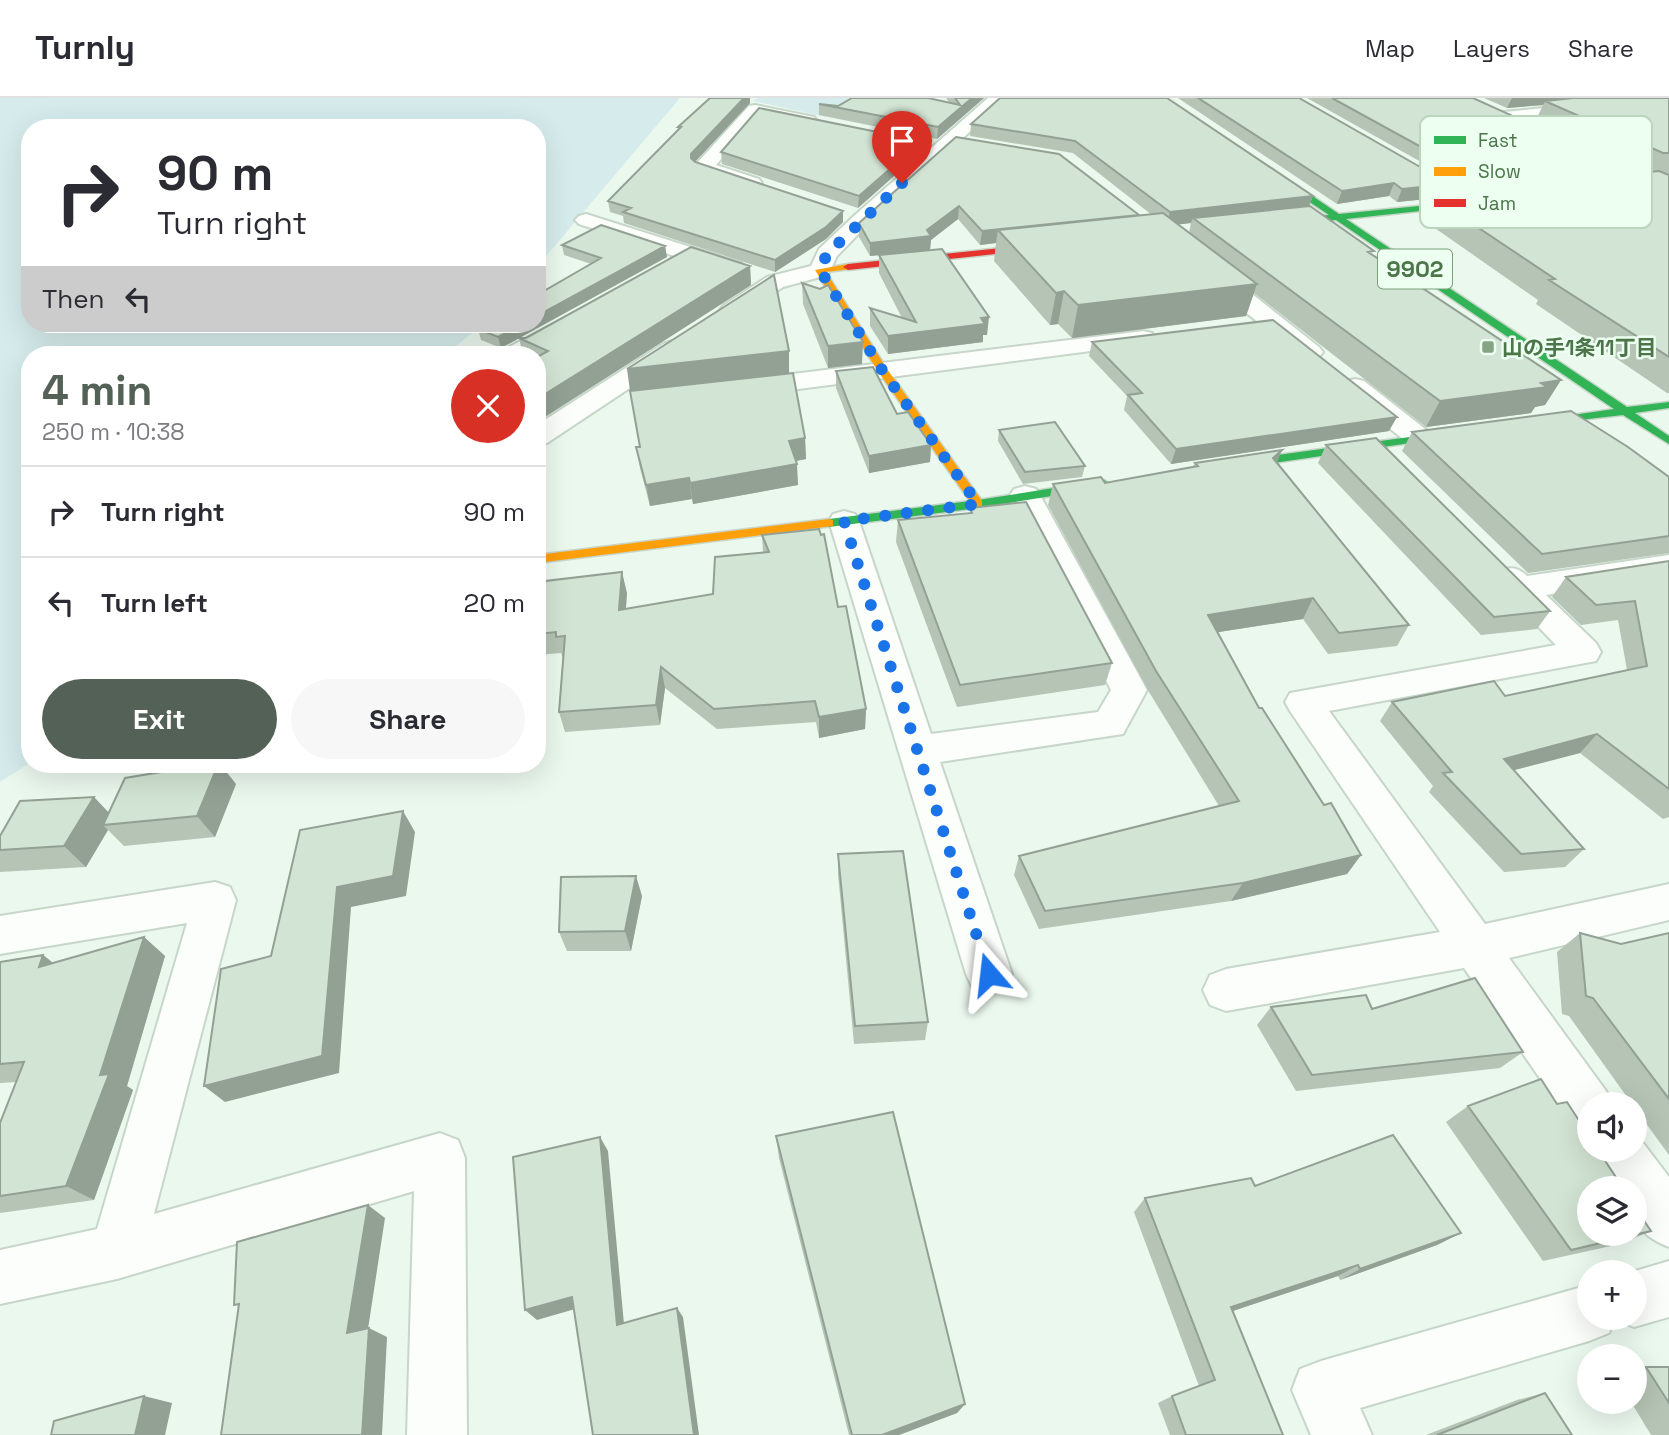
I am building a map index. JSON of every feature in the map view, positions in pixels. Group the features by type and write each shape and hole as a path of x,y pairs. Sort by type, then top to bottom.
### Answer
{"street":[{"path":"820,270 827,254 862,219 998,98"},
{"path":"1511,116 1627,100 1669,100"},
{"path":"1484,108 1502,116"},
{"path":"770,189 704,167 755,110 821,123"},
{"path":"914,142 976,145"},
{"name":"9902","path":"1250,158 1669,441"},
{"path":"1281,223 1420,208"},
{"path":"836,210 862,219"},
{"path":"586,220 775,282"},
{"path":"718,319 775,282 820,270 1067,244"},
{"path":"668,268 692,254"},
{"path":"1193,258 1419,438"},
{"path":"820,270 882,370 978,504"},
{"path":"528,346 584,315"},
{"path":"1233,328 1273,323"},
{"path":"546,431 694,334"},
{"path":"719,391 1166,336"},
{"path":"1514,426 1669,405"},
{"path":"546,414 567,417"},
{"path":"1214,468 1473,431"},
{"path":"1375,444 1404,473"},
{"path":"546,558 978,504 1119,481"},
{"path":"919,750 1110,724 1129,690 1025,495"},
{"path":"844,521 989,974"},
{"path":"1481,550 1584,652 1303,702 1578,1092"},
{"path":"1520,588 1669,565"},
{"path":"0,934 215,900 117,1252"},
{"path":"1226,990 1474,946 1669,902"},
{"path":"0,1277 117,1252 440,1158 437,1435"},
{"path":"1627,1162 1669,1221"},
{"path":"1647,1295 1669,1289"},
{"path":"1342,1435 1321,1390 1577,1316"}],"shaded area":[{"path":"0,98 680,98 546,256 546,119 21,119 21,333 472,333 456,346 21,346 21,769 0,782"},
{"path":"758,98 857,98 826,117 753,101"}],"building":[{"path":"710,98 744,98 691,154 695,162 843,211 826,227 775,260 623,212 631,208 608,201 681,127 678,127"},
{"path":"852,98 928,98 960,105 955,98 972,98 938,127 819,104 838,106"},
{"path":"1000,98 1167,98 1313,196 1170,212 1075,141 971,124"},
{"path":"1198,98 1299,98 1420,167 1420,187 1402,189 1394,183 1342,191"},
{"path":"1332,98 1473,98 1513,116 1420,116 1420,146"},
{"path":"1573,98 1669,98 1669,153 1652,148 1652,116 1579,116 1545,101"},
{"path":"759,108 922,141 859,196 721,152"},
{"path":"956,137 1059,154 1139,215 982,231 959,206 927,230 931,236 870,243 859,223"},
{"path":"1652,172 1669,175 1669,357 1549,280 1555,279 1479,228 1652,228"},
{"path":"1310,206 1374,251 1368,252 1561,380 1541,383 1547,387 1440,401 1193,218"},
{"path":"1163,213 1257,284 1078,305 1064,291 1056,293 998,230"},
{"path":"601,225 665,246 546,311 546,290 601,258 562,245"},
{"path":"691,247 750,266 546,393 546,346 537,346 519,338 546,333 546,327"},
{"path":"942,249 989,317 981,318 985,324 888,336 870,308 916,322 879,255"},
{"path":"774,275 789,351 627,369"},
{"path":"802,283 820,289 828,285 863,342 828,346"},
{"path":"1273,320 1397,417 1176,449 1128,395 1142,393 1092,342"},
{"path":"488,333 506,333 498,337"},
{"path":"873,367 897,414 908,412 931,445 869,456 836,371"},
{"path":"793,373 805,438 789,441 797,464 690,483 689,478 646,485 636,447 640,447 630,391"},
{"path":"1571,411 1669,477 1669,536 1542,554 1412,432"},
{"path":"1055,422 1085,466 1025,472 999,430"},
{"path":"1376,438 1550,611 1494,617 1326,445"},
{"path":"1282,450 1273,458 1409,625 1339,633 1313,598 1208,615 1259,708 1262,708 1324,805 1331,803 1361,855 1243,883 1045,911 1019,856 1239,801 1156,671 1053,484 1101,477 1105,483 1198,466 1195,463"},
{"path":"1026,502 1112,663 960,685 898,520 972,513 970,508"},
{"path":"819,529 821,535 824,534 838,607 846,606 866,709 819,717 815,701 714,709 661,667 656,705 559,712 565,636 556,637 556,632 546,633 546,581 622,572 619,610 713,594 715,557 769,552 762,535"},
{"path":"1669,561 1669,789 1597,734 1504,759 1584,849 1521,854 1443,773 1452,772 1392,702 1494,681 1505,696 1647,666 1635,601 1596,605 1566,577"},
{"path":"155,773 215,773 197,816 103,825 125,778"},
{"path":"94,797 64,846 0,850 0,836 20,801"},
{"path":"403,811 393,876 337,887 322,1056 204,1086 221,969 271,956 300,830"},
{"path":"903,851 928,1022 855,1026 838,854"},
{"path":"636,876 625,931 559,932 561,877"},
{"path":"1580,933 1621,944 1669,933 1669,1099 1593,998 1586,996"},
{"path":"144,937 100,1075 109,1074 66,1186 0,1196 0,1123 24,1062 0,1064 0,962 43,955 39,967"},
{"path":"1475,978 1523,1052 1312,1075 1271,1007 1366,995 1372,1009"},
{"path":"1541,1079 1557,1104 1567,1102 1577,1117 1577,1162 1606,1162 1615,1176 1577,1176 1577,1246 1588,1246 1571,1250 1468,1106"},
{"path":"893,1112 965,1404 882,1435 852,1435 776,1136"},
{"path":"1393,1135 1461,1233 1360,1269 1358,1265 1231,1307 1283,1435 1186,1435 1172,1396 1215,1380 1145,1198 1251,1178 1255,1186"},
{"path":"600,1137 617,1325 677,1308 694,1435 593,1435 572,1297 525,1310 513,1157"},
{"path":"368,1205 347,1333 369,1328 362,1435 221,1435 239,1304 234,1305 237,1242"},
{"path":"1647,1367 1669,1367 1669,1403 1647,1369"},
{"path":"1545,1393 1572,1435 1437,1435"},
{"path":"144,1396 135,1435 51,1435 54,1421"}],"traffic: fast":[{"path":"1268,170 1669,441"},
{"path":"1299,221 1420,208"},
{"path":"1531,424 1669,405"},
{"path":"1226,466 1461,433"},
{"path":"829,523 978,504 1104,484"}],"traffic: slow":[{"path":"848,267 820,270 882,370 978,504"},
{"path":"546,558 829,523"}],"traffic: jam":[{"path":"848,267 1048,246"}],"place":[{"name":"山の手1条11丁目","path":"1488,347"}],"route":[{"path":"902,183 827,254 820,270 882,370 978,504 844,521 989,974"}]}
